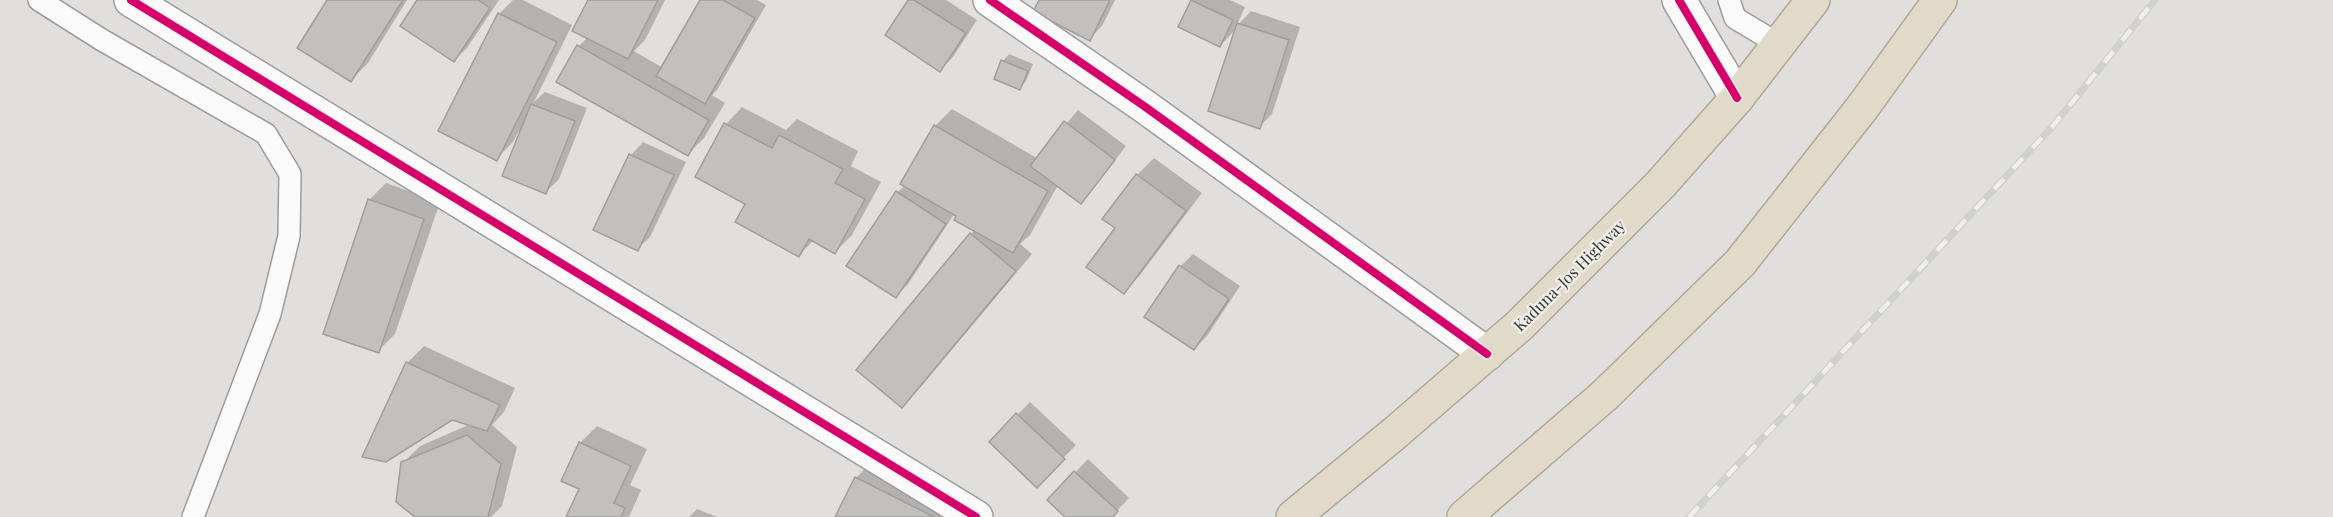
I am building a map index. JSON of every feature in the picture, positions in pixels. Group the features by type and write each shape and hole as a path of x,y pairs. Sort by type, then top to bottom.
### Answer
{"highway":[{"name":"Kaduna-Jos Highway","path":"1293,517 1520,325 1660,185 1737,98 1813,0"},
{"path":"1464,517 1605,395 1740,263 1862,108 1941,0"}],"street":[{"path":"131,0 976,517"},
{"path":"990,0 1144,106 1487,354"},
{"path":"1679,0 1737,98"}],"lane":[{"path":"39,0 102,40 266,134 290,174 289,236 270,314 193,517"},
{"path":"1730,0 1735,18 1780,45"}],"building":[{"path":"327,0 403,0 351,82 297,48"},
{"path":"417,0 478,0 490,8 454,62 400,26"},
{"path":"588,0 658,0 628,59 572,31"},
{"path":"700,0 723,0 755,18 705,104 656,76"},
{"path":"908,0 914,0 966,33 940,72 885,35"},
{"path":"1039,0 1110,0 1090,41 1033,12"},
{"path":"1191,0 1233,20 1220,47 1178,27"},
{"path":"498,13 557,42 497,161 438,131"},
{"path":"1237,23 1289,40 1260,129 1208,111"},
{"path":"577,45 709,120 688,156 556,82"},
{"path":"1001,60 1028,71 1020,90 994,79"},
{"path":"531,104 575,121 546,194 502,176"},
{"path":"1064,121 1115,160 1081,204 1030,166"},
{"path":"724,123 772,148 779,135 843,169 835,183 865,199 835,254 809,239 799,257 735,222 745,204 695,177"},
{"path":"934,125 1048,191 1013,253 954,220 956,216 900,184"},
{"path":"629,154 674,175 638,251 593,230"},
{"path":"1136,174 1186,211 1124,294 1086,267 1115,228 1102,219"},
{"path":"896,191 946,224 896,298 846,266"},
{"path":"368,199 424,219 379,353 323,334"},
{"path":"970,233 1016,271 902,408 856,370"},
{"path":"1179,265 1229,299 1194,350 1144,317"},
{"path":"406,362 500,405 487,431 452,420 386,462 362,457"},
{"path":"1016,413 1065,459 1037,488 989,442"},
{"path":"467,435 501,464 488,517 415,517 396,502 401,462"},
{"path":"579,442 631,466 614,503 625,508 621,517 566,517 579,489 561,481"},
{"path":"1074,471 1118,511 1113,517 1065,517 1047,500"},
{"path":"855,477 934,517 835,517"}],"railway":[{"path":"1689,517 2052,127 2155,0"}],"cycle path":[{"path":"131,0 976,517"},
{"path":"990,0 1144,106 1487,354"},
{"path":"1679,0 1737,98"}]}
